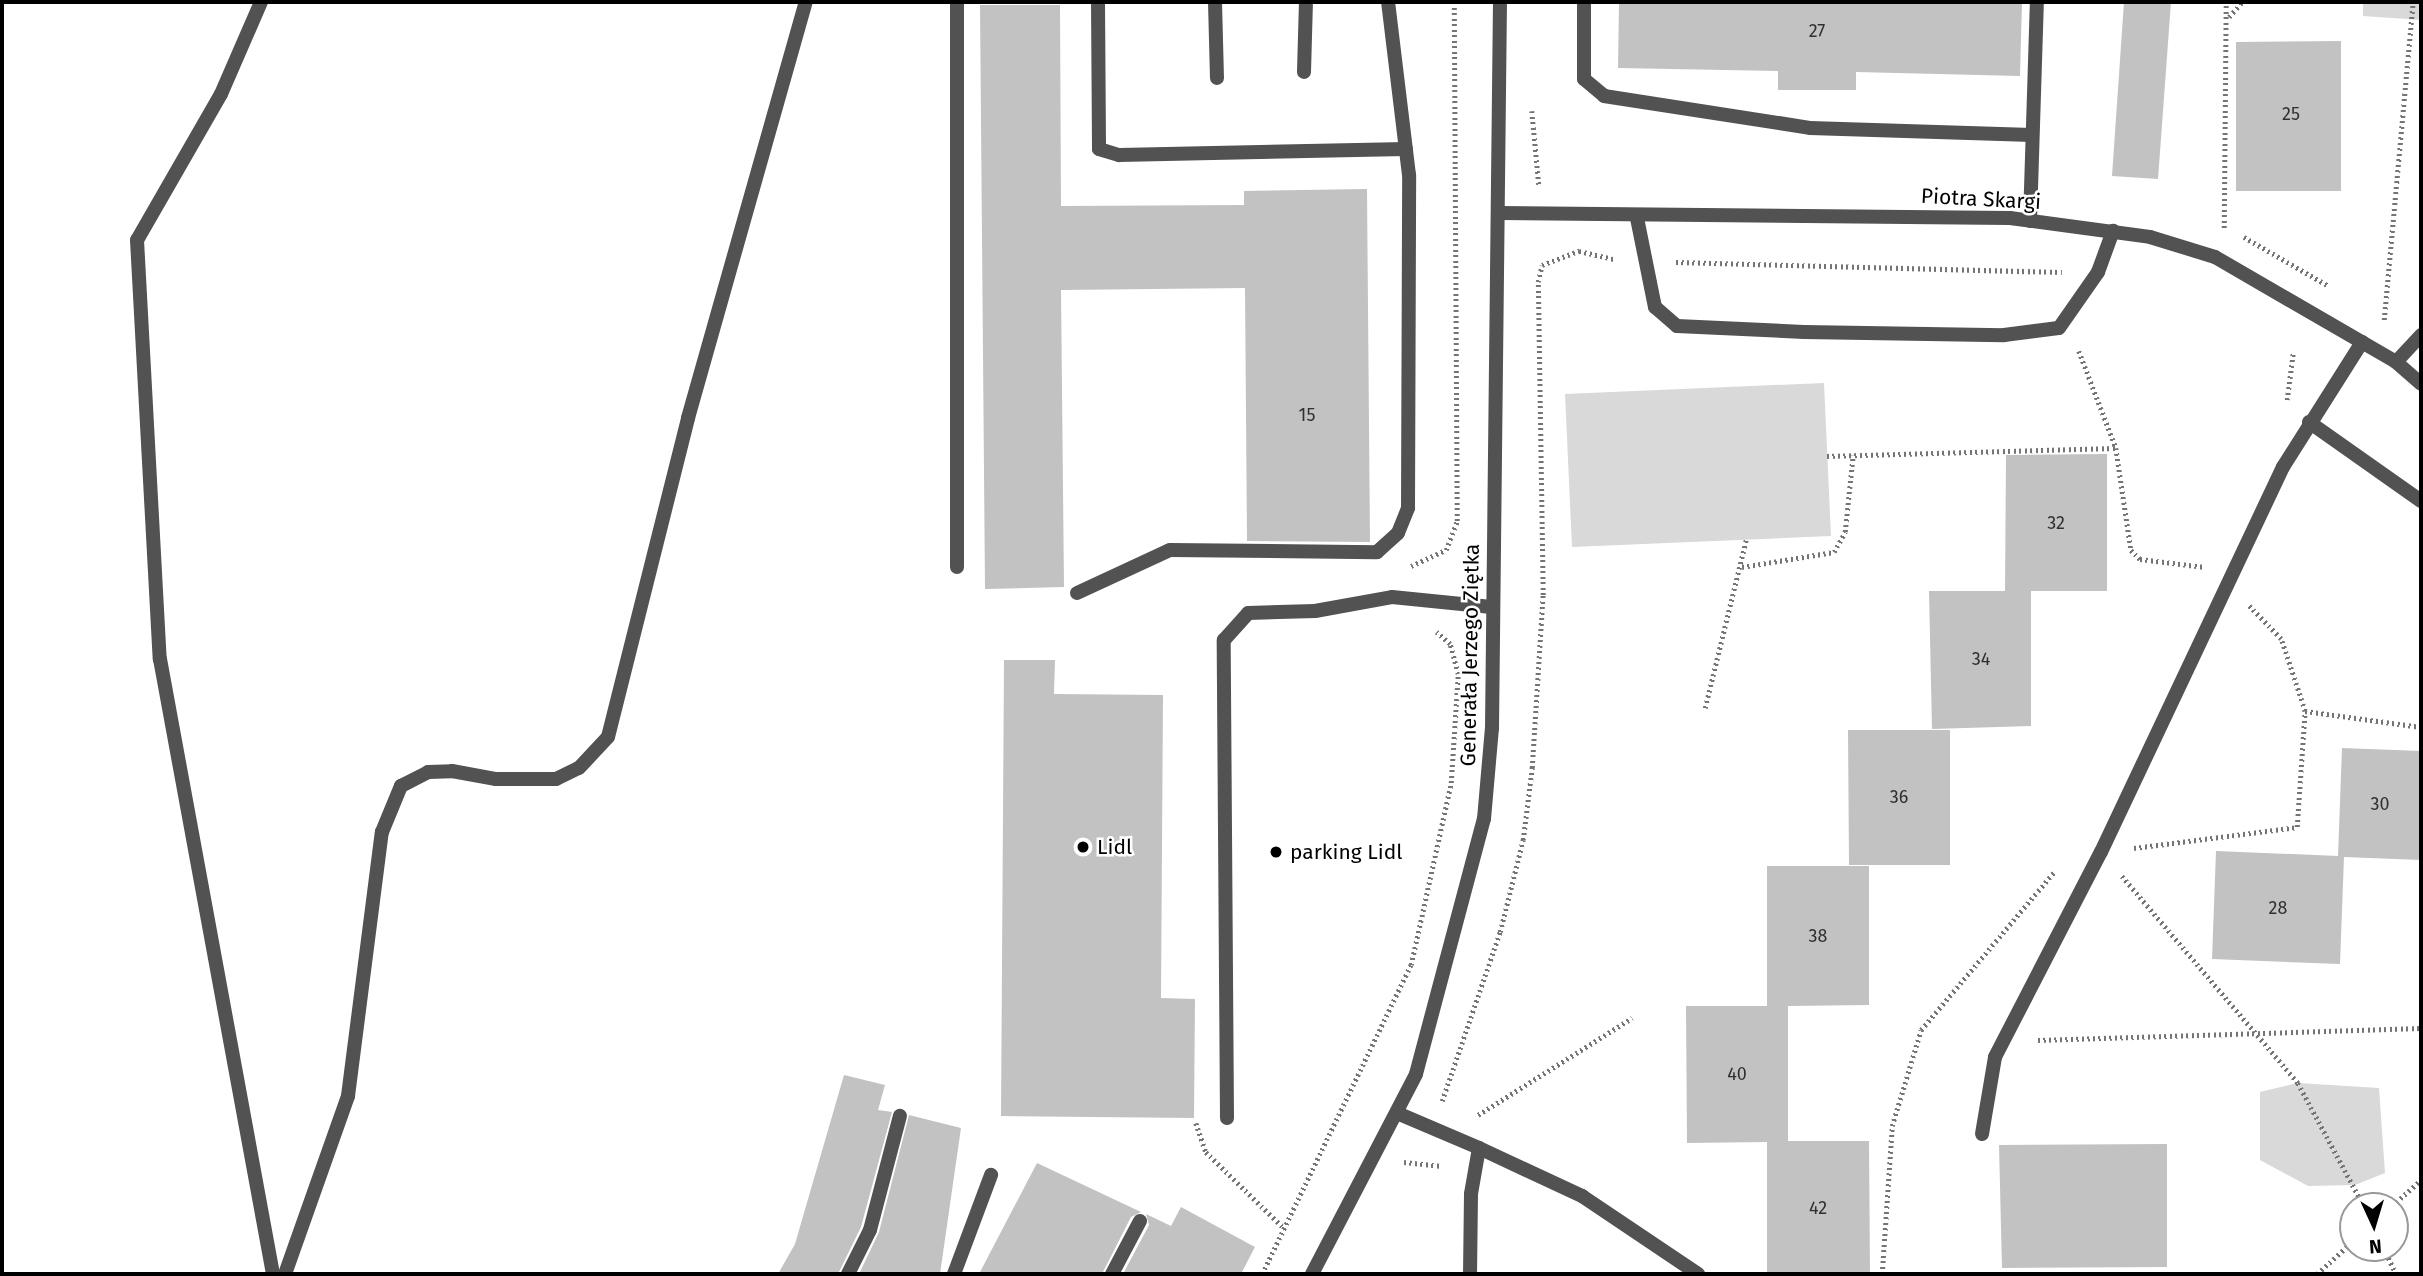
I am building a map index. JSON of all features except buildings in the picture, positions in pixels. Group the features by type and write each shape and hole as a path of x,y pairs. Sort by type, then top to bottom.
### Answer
{"street":[{"path":"261,2 221,94 137,240 160,659 273,1274"},
{"path":"285,1274 348,1096 382,832 401,786 428,772 452,771 495,779 556,779 579,768 608,737 688,418 806,2"},
{"path":"957,2 957,567"},
{"path":"1098,2 1099,149 1119,155 1406,149"},
{"path":"1215,2 1217,78"},
{"path":"1304,72 1306,2"},
{"path":"1077,593 1170,550 1342,555 1389,546 1408,508 1406,149 1388,2"},
{"name":"Generała Jerzego Ziętka","path":"1312,1274 1416,1074 1481,831 1492,729 1500,2"},
{"path":"1584,2 1584,79 1604,96 1810,128 2032,135"},
{"path":"2030,221 2037,2"},
{"name":"Piotra Skargi","path":"1499,213 1637,218 2030,221 2113,231 2215,257 2396,362 2421,384"},
{"path":"1637,218 1650,261 1655,307 1677,326 2004,335 2059,328 2098,272 2113,231"},
{"path":"2396,362 2421,335"},
{"path":"1982,1133 1995,1057 2101,852 2309,422 2362,342"},
{"path":"2309,422 2421,501"},
{"path":"1227,1118 1224,640 1248,613 1315,611 1392,597 1492,607"},
{"path":"1397,1113 1450,1133 1582,1196 1698,1274"},
{"path":"848,1274 870,1230 900,1116"},
{"path":"1470,1274 1471,1194 1479,1148"},
{"path":"954,1274 991,1175"},
{"path":"1112,1274 1140,1221"}],"path":[{"path":"1403,567 1424,565 1446,550 1457,522 1454,2"},
{"path":"2224,230 2230,17 2226,2"},
{"path":"2230,17 2242,2"},
{"path":"2383,327 2409,65 2408,8 2405,2"},
{"path":"2408,8 2413,2"},
{"path":"1532,99 1533,178 1546,188"},
{"path":"1542,265 1579,251 1650,261 1804,270 2098,272"},
{"path":"2059,328 2075,342 2116,448 2131,550 2140,559 2204,567 2228,585 2281,639 2305,712 2297,827 2101,852"},
{"path":"2282,410 2293,353"},
{"path":"1827,456 2116,448"},
{"path":"1742,567 1833,552 1840,545 1853,455"},
{"path":"1705,708 1742,567 1746,540"},
{"path":"2199,578 2209,556"},
{"path":"1262,1274 1411,965 1451,783 1458,674 1450,644 1426,624"},
{"path":"2305,712 2421,727"},
{"path":"2101,852 2259,1033 2298,1083 2356,1192"},
{"path":"1882,1274 1892,1126 1921,1031 2061,861"},
{"path":"1450,1133 1632,1018"},
{"path":"2037,1041 2421,1028"},
{"path":"1196,1122 1206,1152 1285,1229"},
{"path":"2408,1192 2421,1180"},
{"path":"2317,1274 2339,1254"}],"shaded area":[{"path":"2363,2 2421,2 2421,20 2363,16"},
{"path":"1824,383 1831,536 1572,547 1565,394"},
{"path":"2298,1083 2379,1088 2385,1173 2355,1185 2308,1186 2260,1160 2260,1092"}],"place":[{"name":"Lidl","path":"1083,847"},
{"name":"parking Lidl","path":"1276,852"}]}
